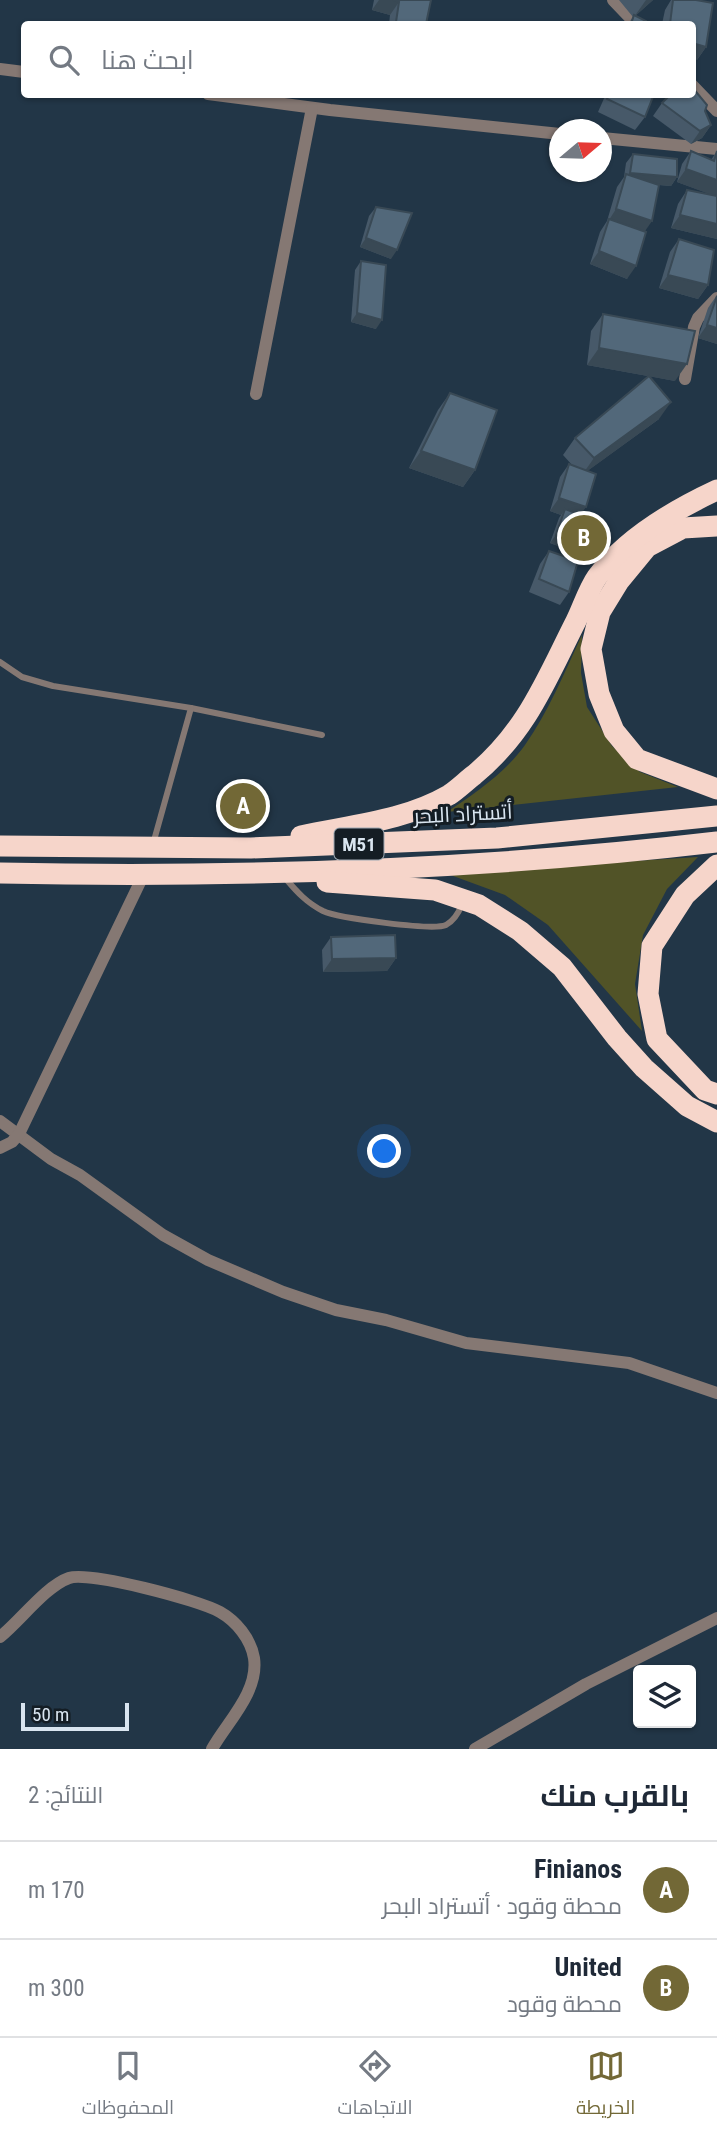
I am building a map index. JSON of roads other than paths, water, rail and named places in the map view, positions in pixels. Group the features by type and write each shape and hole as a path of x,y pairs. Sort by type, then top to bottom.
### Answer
{"highway":[{"path":"251,848 403,815 453,793 495,758 523,724 549,677 596,578 629,544 674,512 717,490"},
{"path":"717,526 683,528 647,547 619,581 600,612 591,649 599,694 614,731 638,759 717,789"},
{"name":"أتستراد البحر","path":"0,846 251,848 497,838 717,816"},
{"name":"M51","path":"0,873 234,875 476,864 717,842"},
{"path":"717,865 685,895 652,946 648,994 657,1039 705,1090 717,1094"},
{"path":"234,875 435,890 479,905 520,931 562,967 644,1068 687,1106 717,1122"}],"street":[{"path":"613,0 633,21"},
{"path":"0,68 21,72"},
{"path":"696,89 717,111"},
{"path":"238,98 549,133"},
{"path":"257,394 312,108"},
{"path":"612,139 717,149"},
{"path":"685,379 694,327 698,318 717,298"},
{"path":"0,1148 12,1142 19,1134 143,876"},
{"path":"0,1121 51,1159 80,1175 148,1225 189,1250 225,1268 312,1303 386,1320 466,1343 629,1363 717,1393"},
{"path":"0,1637 54,1586 75,1576 129,1585 191,1600 219,1611 244,1634 252,1651 254,1666 247,1692 236,1714 222,1730 212,1749"},
{"path":"475,1749 586,1684 717,1618"}],"lane":[{"path":"0,662 22,677 53,686 191,708 322,735"},
{"path":"152,849 191,708"},
{"path":"286,879 303,898 324,911 430,928 446,925 458,915 463,900"}],"place":[{"name":"United","path":"584,538"},
{"name":"Finianos","path":"243,806"}]}
